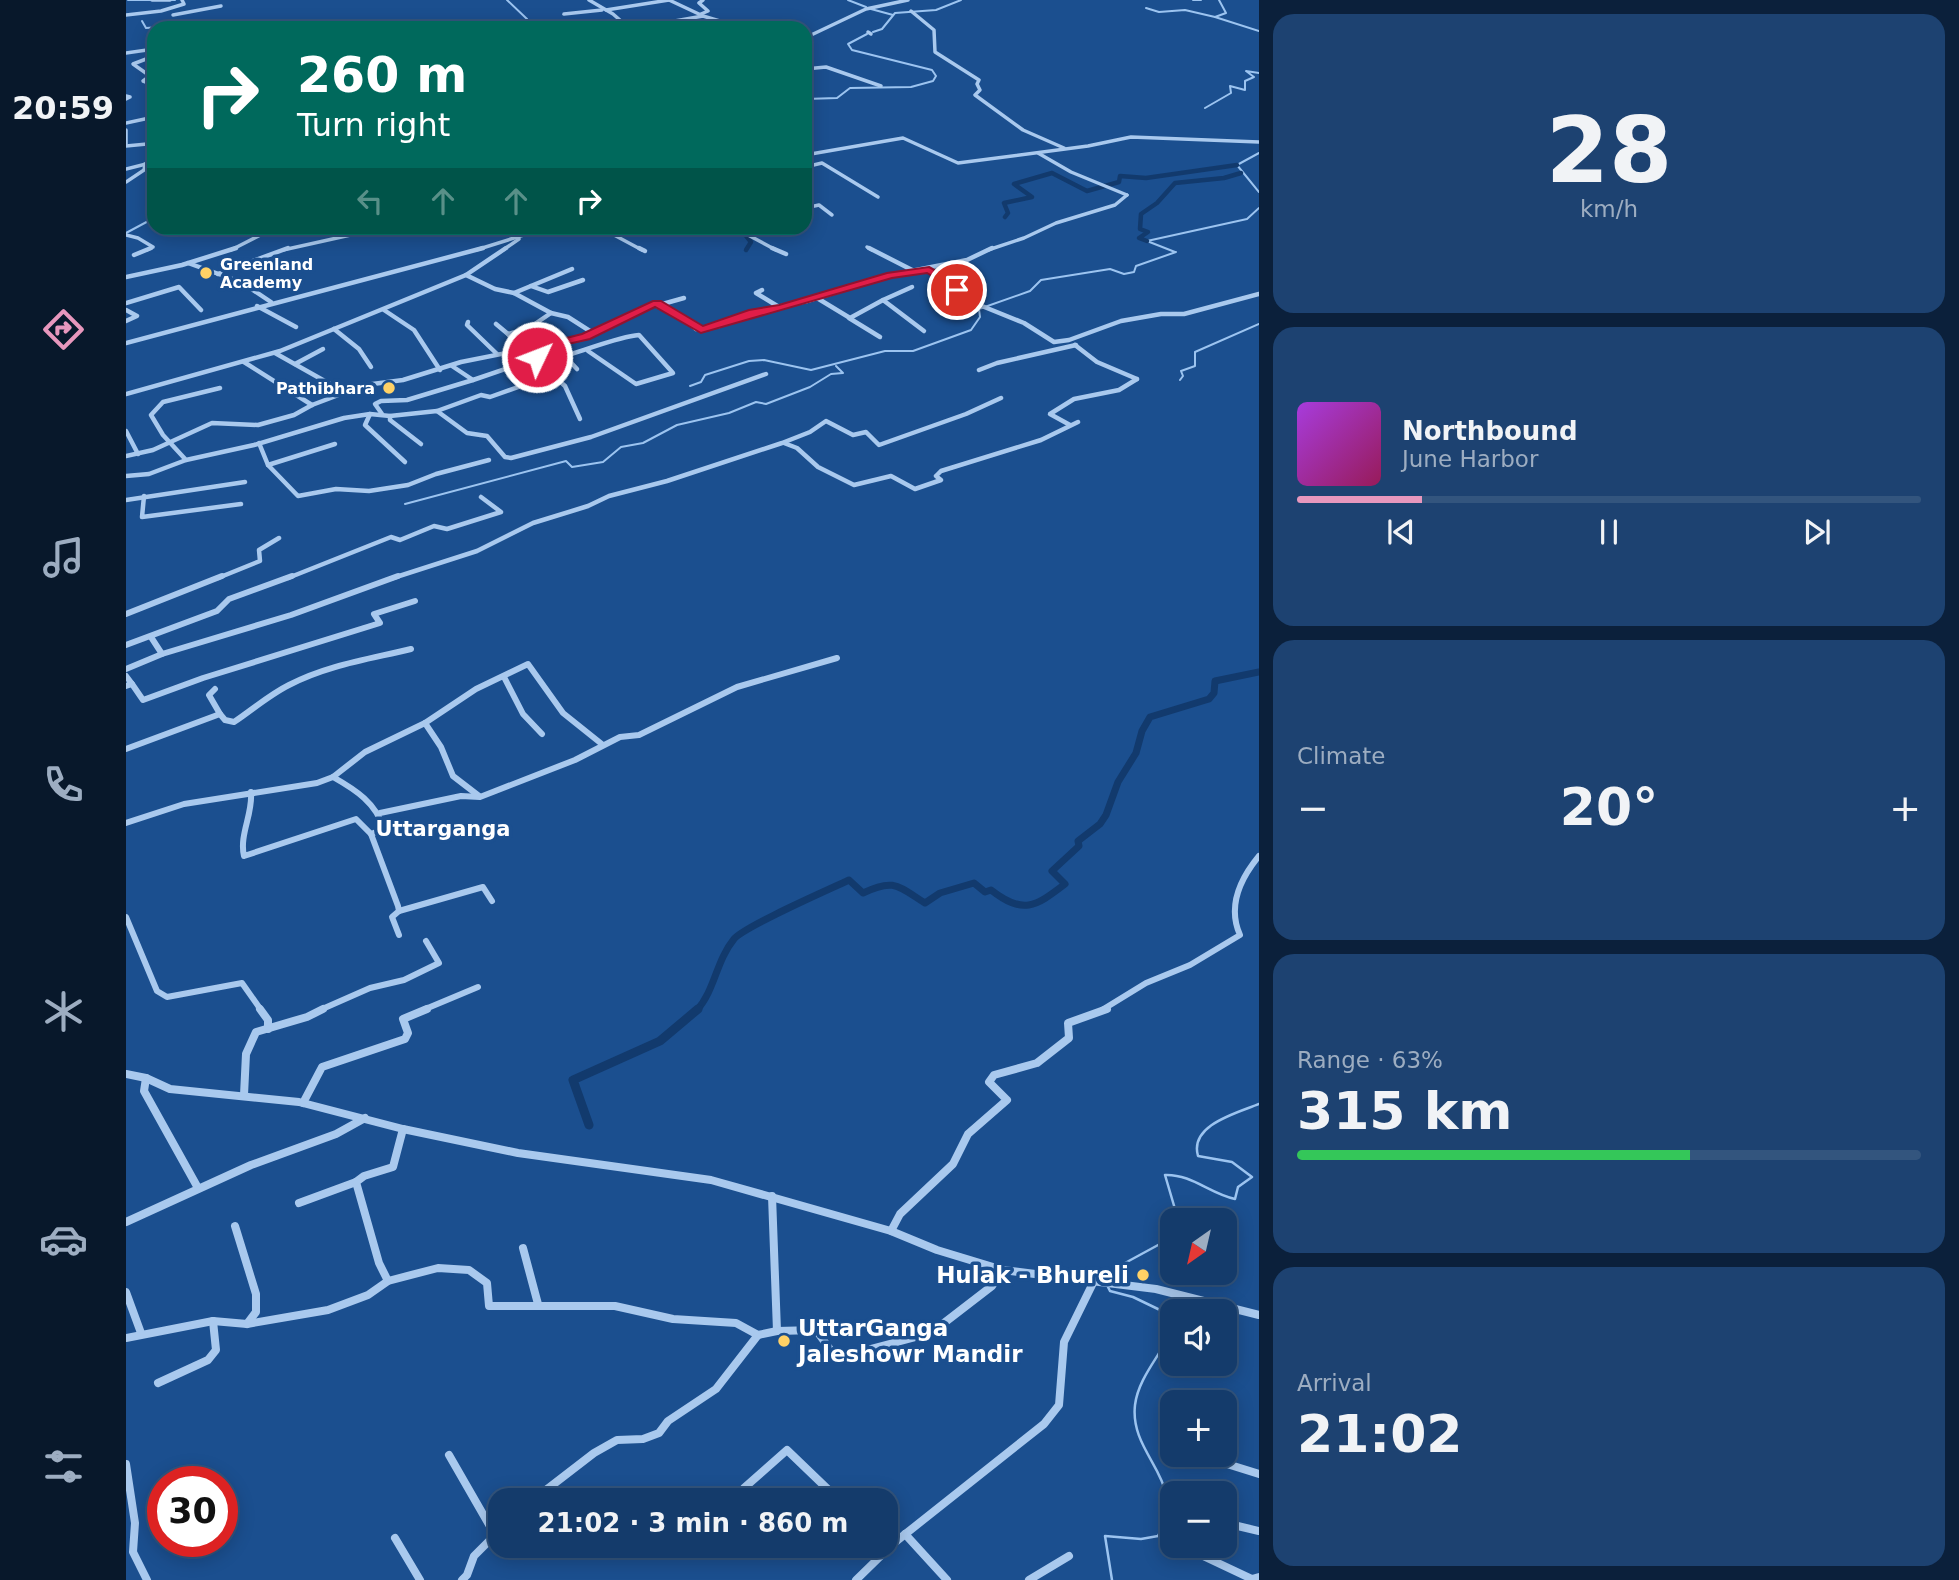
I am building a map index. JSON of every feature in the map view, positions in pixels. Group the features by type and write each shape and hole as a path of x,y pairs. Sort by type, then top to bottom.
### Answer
{"street":[{"path":"152,0 170,0"},
{"path":"589,0 620,21"},
{"path":"564,14 669,0 720,21"},
{"path":"671,21 708,11 700,6 699,3 703,0"},
{"path":"812,35 868,8 908,0"},
{"path":"126,15 159,11 183,2 193,10"},
{"path":"173,15 220,6"},
{"path":"911,11 934,30 935,52 979,80 977,84 980,90 975,96 1023,130 1066,149"},
{"path":"126,54 147,50"},
{"path":"147,59 133,64 147,74"},
{"path":"812,68 827,67 881,86"},
{"path":"126,123 147,118"},
{"path":"126,130 126,145 146,144 147,146"},
{"path":"812,154 846,146 902,138 958,163 1066,149 1131,137 1259,142"},
{"path":"126,456 171,443 212,423 258,425 294,415 312,405 365,385 404,380 497,354 593,333 653,304 701,330 719,326 753,312 817,298 864,282 967,260 1056,223 1115,205 1127,195 1071,172 1068,167 1051,162 1038,153"},
{"path":"812,165 822,163 878,197"},
{"path":"126,169 145,164 144,170 126,182"},
{"path":"812,206 819,205 832,215"},
{"path":"126,235 138,238 153,247 134,256"},
{"path":"126,277 188,263 235,247 260,235"},
{"path":"218,274 293,246 347,235"},
{"path":"126,344 271,302 528,235"},
{"path":"614,235 645,251"},
{"path":"747,235 786,254"},
{"path":"126,394 275,353 384,310 466,275 520,238"},
{"path":"867,247 916,272"},
{"path":"188,263 199,270 241,282 271,302"},
{"path":"513,293 572,269"},
{"path":"929,270 984,307 1024,323 1054,342 1067,341 1121,321 1161,314 1184,314 1237,298 1259,295"},
{"path":"466,275 495,289 503,288 551,313 568,317 593,333"},
{"path":"531,286 548,292 583,279"},
{"path":"126,303 179,287 201,310"},
{"path":"848,317 912,287"},
{"path":"762,290 756,293 780,308"},
{"path":"659,305 684,298"},
{"path":"817,298 880,337"},
{"path":"883,300 924,331"},
{"path":"257,306 296,327"},
{"path":"126,310 137,316 126,321"},
{"path":"384,310 414,330 440,370"},
{"path":"508,334 528,328 551,313"},
{"path":"468,321 467,325 497,354"},
{"path":"496,324 522,350"},
{"path":"334,329 359,349 371,367"},
{"path":"564,356 588,351 626,336 639,335 673,373 636,384 588,351"},
{"path":"1067,341 1097,362 1137,379 1119,390 1074,399 1050,414 1070,425"},
{"path":"979,370 1076,345"},
{"path":"539,346 560,351 577,369"},
{"path":"295,364 323,349"},
{"path":"529,349 565,386 580,419"},
{"path":"275,353 346,393"},
{"path":"382,414 375,404 381,401 407,400 537,358"},
{"path":"244,362 312,405"},
{"path":"452,366 472,380"},
{"path":"437,411 467,433 487,436 505,457 511,458 591,437 766,374"},
{"path":"126,476 149,474 186,460 259,443 344,418 437,411 481,395 490,397 552,375"},
{"path":"186,460 152,415 163,402 220,388"},
{"path":"126,669 162,654 303,611 420,568 477,551 533,523 588,506 609,496 667,481 782,443 810,432 826,421 853,435 866,432 879,445 966,414 1001,398"},
{"path":"370,414 365,425 405,462"},
{"path":"390,416 390,420 421,444"},
{"path":"782,443 788,443 818,467 853,485 891,476 913,490 921,491 941,480 936,476 941,471 1041,440 1077,422"},
{"path":"126,431 138,454"},
{"path":"259,443 268,465 298,496 336,489 369,491 408,485 436,474 489,460"},
{"path":"268,465 335,444"},
{"path":"126,500 245,482"},
{"path":"144,496 142,517 242,504"},
{"path":"126,645 217,611 229,599 350,555 391,537 400,540 434,526 447,529 501,512 481,497"},
{"path":"126,614 260,561 259,550 279,538"},
{"path":"126,676 129,685 143,700 204,678 297,651 326,639 363,630 380,623 374,614 415,601"},
{"path":"151,637 162,654"},
{"path":"215,689 209,695 220,715 225,720 234,722 287,686 308,677 351,663 411,649"},
{"path":"380,813 461,796 480,797 582,757 620,737 639,735 737,687 837,659"},
{"path":"126,823 184,804 237,797 251,792 301,787 333,777 365,752 425,723 452,708 476,689 528,664 563,713 603,746"},
{"path":"503,677 523,714 542,734"},
{"path":"126,749 220,715"},
{"path":"425,723 441,747 453,776 480,797"},
{"path":"333,777 355,790 380,813 384,829 371,834"},
{"path":"251,792 253,810 241,843 244,856 356,819 371,834 399,911"},
{"path":"891,1231 900,1214 953,1164 968,1134 1007,1100 989,1082 994,1075 1037,1063 1069,1038 1068,1023 1111,1007 1146,983 1190,965 1240,935 1234,925 1234,904 1238,886 1259,856"},
{"path":"399,935 392,917 399,911 483,887 492,901"},
{"path":"126,917 157,991 167,997 242,983 268,1020 268,1029"},
{"path":"244,1095 245,1062 251,1038 256,1032 307,1017 339,1000 370,988 404,980 439,963 426,941"},
{"path":"303,1103 323,1067 405,1039 408,1034 403,1019 478,987"},
{"path":"126,1074 196,1093 244,1095 303,1103 404,1129 518,1153 711,1180 891,1231 937,1250 1003,1270 1184,1295 1259,1315"},
{"path":"146,1078 144,1091 198,1188"},
{"path":"126,1222 251,1165 336,1134 365,1118"},
{"path":"299,1203 356,1182 360,1177 392,1167 396,1163 397,1137 404,1129"},
{"path":"356,1182 379,1263 388,1281"},
{"path":"772,1196 777,1331"},
{"path":"235,1226 257,1294 256,1312 247,1324"},
{"path":"523,1248 538,1304"},
{"path":"126,1338 213,1321 247,1324 328,1310 368,1296 388,1281 438,1268 470,1270 487,1283 489,1306 615,1306 673,1319 746,1325 758,1335"},
{"path":"549,1488 594,1453 617,1440 643,1439 659,1433 668,1421 716,1389 758,1335 777,1331 816,1330 832,1352 844,1356 931,1333 992,1286 1003,1270"},
{"path":"898,1540 1044,1424 1059,1405 1064,1342 1096,1281"},
{"path":"126,1292 141,1333"},
{"path":"158,1383 208,1360 216,1350 213,1321"},
{"path":"744,1488 787,1450 827,1488"},
{"path":"449,1455 488,1516"},
{"path":"126,1464 135,1523 133,1552 147,1580"},
{"path":"1237,1467 1259,1474"},
{"path":"1237,1526 1259,1531"},
{"path":"905,1534 947,1580"},
{"path":"395,1538 420,1580"},
{"path":"462,1580 467,1575 474,1556 488,1542"},
{"path":"1030,1580 1069,1556"},
{"path":"856,1580 879,1558"},
{"path":"1207,1558 1252,1579 1259,1577"}],"waterway":[{"path":"128,0 175,0"},
{"path":"507,0 527,19 525,21"},
{"path":"848,0 866,7"},
{"path":"873,32 882,29 895,13 936,10 961,0"},
{"path":"1193,0 1201,0"},
{"path":"1215,17 1226,13 1219,0"},
{"path":"1146,8 1159,12 1185,10 1215,17"},
{"path":"871,9 893,15"},
{"path":"1215,17 1259,31"},
{"path":"142,21 147,28"},
{"path":"812,99 837,98 850,88 911,87 933,81 936,76 932,70 852,50 848,44 867,34"},
{"path":"1205,108 1231,93 1230,86 1245,90 1245,81 1254,77 1246,71 1259,73"},
{"path":"1259,153 1237,165 1259,192"},
{"path":"1005,217 1008,213 1004,203 1032,197 1014,184 1052,173 1087,191 1119,182 1120,176 1146,178 1237,165"},
{"path":"1147,241 1139,238 1148,232 1140,229 1141,214 1157,203 1175,183 1224,178 1241,173"},
{"path":"1175,252 1147,241 1247,219 1259,208"},
{"path":"126,233 147,222"},
{"path":"745,235 751,242 746,250"},
{"path":"690,386 701,382 705,375 749,361 764,360 811,370 885,351 913,351 971,330 980,317 979,309 1030,291 1041,280 1110,269 1124,274 1134,272 1136,266 1176,252"},
{"path":"1180,380 1183,376 1181,371 1195,366 1195,352 1259,324"},
{"path":"405,504 566,461 572,467 603,462 621,447 643,443 677,425 729,413 756,402 766,404 810,387 831,374 843,373 836,366"},
{"path":"697,1010 708,994 728,948 741,933 849,880 863,893 889,885 908,892 925,903 940,893 974,883 985,892 991,890 1012,903 1037,903 1065,884 1052,871 1079,846 1078,841 1100,824 1106,815 1118,782 1136,753 1142,731 1150,717 1209,699 1214,693 1215,681 1259,672"},
{"path":"589,1125 573,1080 660,1041 697,1010"},
{"path":"1175,1208 1165,1175 1184,1178 1235,1199 1238,1187 1252,1177 1232,1162 1198,1156 1197,1145 1201,1136 1217,1122 1259,1104"},
{"path":"1107,1280 1125,1263 1160,1244"},
{"path":"1107,1285 1110,1291 1133,1297 1160,1310 1168,1338 1144,1378 1135,1405 1141,1440 1163,1484 1167,1500 1166,1517 1158,1536 1141,1539 1105,1536 1112,1580"}],"place":[{"name":"Greenland Academy","path":"206,273"},
{"name":"Pathibhara","path":"389,388"},
{"name":"Hulak - Bhureli","path":"1143,1275"},
{"name":"UttarGanga Jaleshowr Mandir","path":"784,1341"}],"district":[{"name":"Uttarganga","path":"443,829"}],"route":[{"path":"537,357 529,349 566,339 586,337 653,304 701,330 734,321 753,312 780,308 840,292 851,286 891,275 929,270 955,285 957,290"}]}
